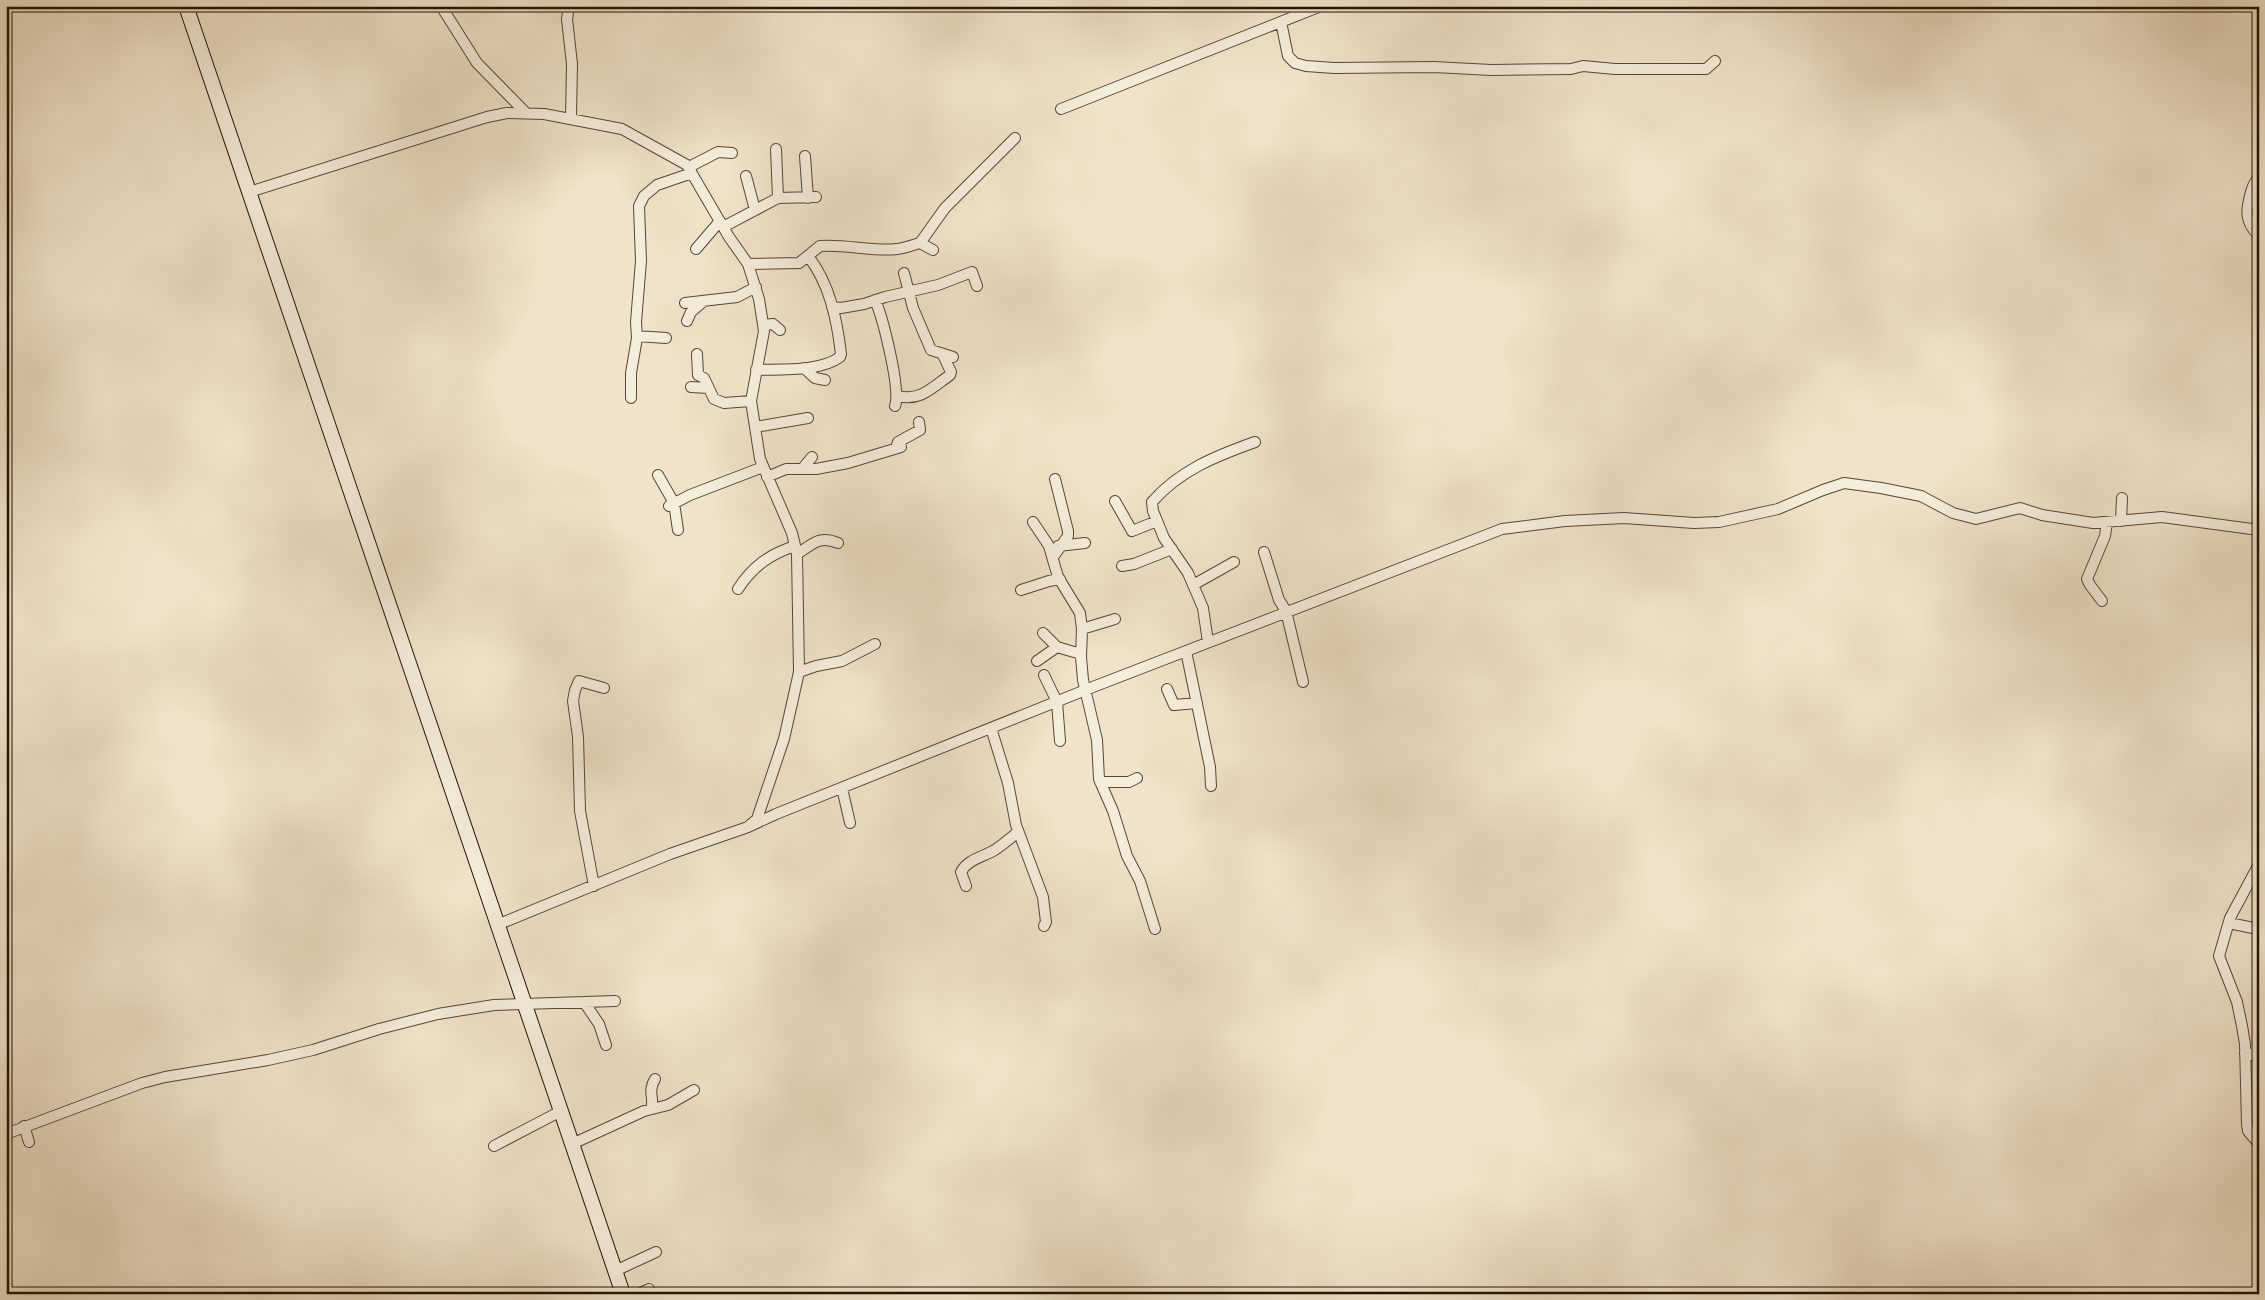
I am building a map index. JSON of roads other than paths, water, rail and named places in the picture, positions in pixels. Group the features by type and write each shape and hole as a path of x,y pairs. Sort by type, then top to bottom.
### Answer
{"street":[{"path":"186,6 623,1294"},
{"path":"441,6 477,64 525,112"},
{"path":"569,6 567,19 572,53 571,117"},
{"path":"1061,109 1321,6"},
{"path":"1282,22 1288,56 1295,63 1306,66 1334,68 1434,67 1491,70 1571,69 1583,66 1615,69 1706,69 1715,61"},
{"path":"249,192 487,116 525,112 571,117 622,129 690,170 748,264 756,288 764,331 751,401 760,459 792,533 796,550 799,672 784,739 757,819 748,827"},
{"path":"920,243 945,208 1015,138"},
{"path":"776,149 778,198"},
{"path":"631,398 631,373 637,336 636,322 642,261 640,201 657,185 690,170 718,152 732,153"},
{"path":"696,249 722,224 778,198 812,198 804,156"},
{"path":"746,176 755,210"},
{"path":"2259,178 2255,181 2246,205 2250,224 2259,236"},
{"path":"748,264 800,263 820,246 859,246 889,250 920,243 933,250"},
{"path":"756,370 804,368 825,364 840,357 837,320 819,271 808,256"},
{"path":"832,307 841,308 864,304 938,286 972,272 977,286"},
{"path":"875,300 886,334 896,401 919,397 950,375 951,372 948,356 935,352 928,345 913,308 904,273"},
{"path":"685,303 737,297 756,288"},
{"path":"686,321 691,312 705,300"},
{"path":"763,324 773,324 780,330"},
{"path":"637,336 666,338"},
{"path":"697,354 698,375 704,378 711,395 719,403 751,401"},
{"path":"804,368 815,378 824,380"},
{"path":"690,387 708,388"},
{"path":"755,426 808,418"},
{"path":"672,504 765,472 786,469 816,469 840,465 898,448 898,442 920,430 919,422"},
{"path":"1208,642 1205,617 1193,585 1181,561 1164,538 1152,502 1170,484 1202,462 1255,442"},
{"path":"802,469 812,457"},
{"path":"658,475 672,504 678,530"},
{"path":"1054,557 1068,536 1068,524 1055,479"},
{"path":"497,925 670,854 748,827 1186,650 1502,528 1565,521 1624,518 1694,523 1719,522 1778,509 1822,490 1844,484 1877,487 1921,496 1953,513 1976,519 2020,508 2066,520 2093,523 2141,518 2162,518 2259,530"},
{"path":"2121,521 2122,498"},
{"path":"1115,501 1132,531 1157,521"},
{"path":"1033,522 1049,546 1060,579 1080,613 1082,629 1081,654 1086,690 1096,732 1100,782 1113,811 1127,856 1140,881 1154,929"},
{"path":"2102,601 2087,579 2105,536 2107,522"},
{"path":"738,589 748,573 777,552 796,550 827,538 838,542"},
{"path":"1049,546 1085,544"},
{"path":"1122,566 1134,564 1172,549"},
{"path":"1264,552 1279,600 1286,611 1303,682"},
{"path":"1193,585 1234,562"},
{"path":"1021,590 1060,579"},
{"path":"1082,629 1116,620"},
{"path":"1043,633 1057,647 1081,654"},
{"path":"799,672 816,666 842,661 875,644"},
{"path":"1037,661 1057,647"},
{"path":"1186,650 1210,766 1211,786"},
{"path":"1044,675 1057,702 1060,741"},
{"path":"594,886 580,811 578,737 573,701 579,682 604,688"},
{"path":"1167,689 1174,704 1197,703"},
{"path":"991,728 1008,783 1018,832 1044,897 1046,922 1044,926"},
{"path":"1100,782 1128,782 1137,778"},
{"path":"842,788 850,823"},
{"path":"966,886 961,872 964,867 975,859 995,850 1018,832"},
{"path":"2259,864 2256,876 2229,923 2219,956 2237,1002 2245,1053 2246,1124 2252,1138 2259,1144"},
{"path":"2229,923 2258,930"},
{"path":"6,1134 142,1083 165,1077 268,1060 313,1050 386,1027 438,1014 494,1006 615,1001"},
{"path":"584,1002 599,1024 606,1045"},
{"path":"2245,1053 2259,1056"},
{"path":"651,1109 653,1104 650,1086 655,1079"},
{"path":"572,1144 651,1109 668,1105 694,1090"},
{"path":"494,1146 561,1111"},
{"path":"24,1126 29,1142"},
{"path":"615,1271 656,1252"},
{"path":"638,1294 648,1289"}]}
